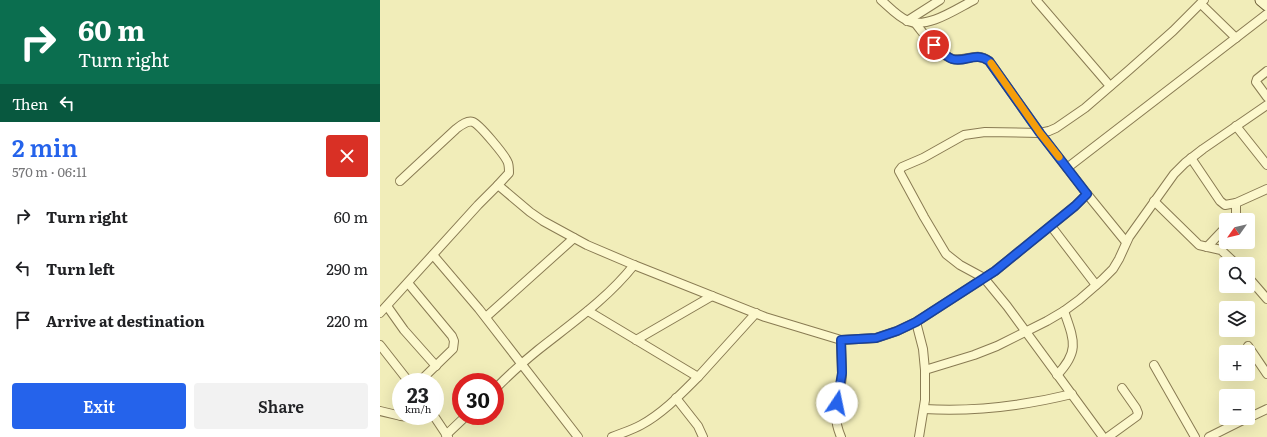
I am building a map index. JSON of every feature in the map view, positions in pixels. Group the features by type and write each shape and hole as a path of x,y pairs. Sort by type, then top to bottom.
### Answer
{"street":[{"path":"881,0 911,22 934,45 950,58 959,59 981,56 989,61 1040,133 1126,242"},
{"path":"922,0 928,7"},
{"path":"911,22 928,7 940,0"},
{"path":"911,22 922,23 938,18 974,0"},
{"path":"1036,0 1110,86"},
{"path":"1261,0 1267,5"},
{"path":"1103,437 1007,306 984,278 960,265 946,254 924,218 899,171 902,168 964,136 984,132 1040,133 1049,131 1063,124 1085,108 1173,31 1203,2 1236,38"},
{"path":"1067,168 1267,14"},
{"path":"1267,71 1256,82 1267,96"},
{"path":"925,370 998,346 1064,311 1096,286 1113,269 1126,242 1169,179 1191,158 1267,105"},
{"path":"380,313 509,173 509,164 504,155 484,132 475,123 470,122 456,129 400,181"},
{"path":"1236,126 1267,165"},
{"path":"1191,158 1220,201 1225,204 1236,203 1267,190"},
{"path":"498,185 530,212 574,238 634,265 756,313 798,328 841,340 876,338 897,331 916,322 995,271 1051,226 1087,194"},
{"path":"1154,201 1199,245 1221,250 1228,257"},
{"path":"1236,203 1236,213"},
{"path":"1051,226 1096,286"},
{"path":"1207,247 1219,234"},
{"path":"486,317 574,238"},
{"path":"433,256 486,317 578,437"},
{"path":"504,380 522,363 588,312 623,278 634,265"},
{"path":"408,283 452,336 454,341 453,349 429,373"},
{"path":"1255,285 1267,299"},
{"path":"636,340 712,296"},
{"path":"387,306 404,330 436,366"},
{"path":"1057,375 1067,364 1073,352 1072,335 1064,311"},
{"path":"588,312 698,377"},
{"path":"612,437 647,421 676,398 698,377 756,313"},
{"path":"916,322 923,349 925,370 924,409 919,437"},
{"path":"841,340 842,373 835,411 835,419 841,437"},
{"path":"380,345 402,373"},
{"path":"1255,356 1267,374"},
{"path":"1154,365 1195,437"},
{"path":"1108,437 1137,416 1138,413 1122,388"},
{"path":"924,409 965,410 1024,404 1072,394"},
{"path":"676,398 698,426 703,437"},
{"path":"1255,415 1267,409"},
{"path":"380,411 392,414"},
{"path":"440,425 447,436 457,425"},
{"path":"1209,437 1234,425"}],"slow traffic":[{"path":"991,63 1022,105 1040,133 1059,157"}],"route":[{"path":"837,403 842,373 841,340 876,338 897,331 916,322 995,271 1075,206 1087,194 1040,133 1022,105 989,61 981,56 959,59 950,58 943,54 934,45"}]}
